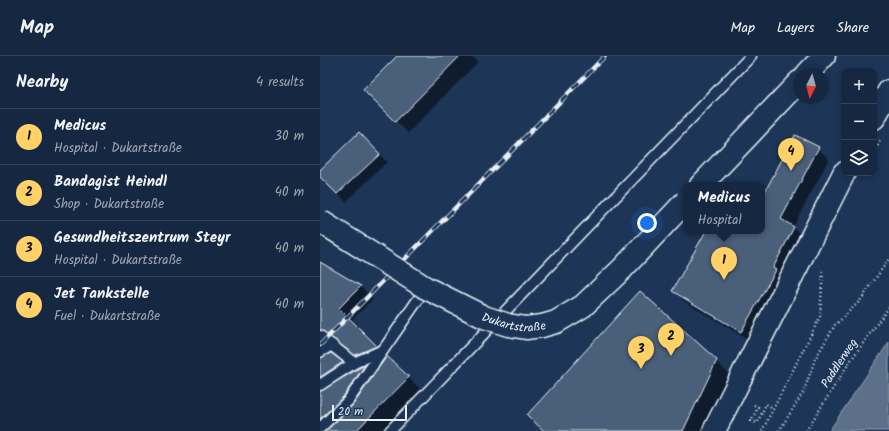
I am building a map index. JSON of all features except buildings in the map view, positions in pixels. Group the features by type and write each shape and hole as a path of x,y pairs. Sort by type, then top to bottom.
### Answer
{"main road":[{"path":"813,68 823,57"},
{"path":"705,182 793,88"},
{"path":"877,113 889,91"},
{"path":"714,431 842,176"},
{"name":"Dukartstraße","path":"320,221 426,288 484,318 508,325 526,328 556,322 583,306 594,297 683,204"}],"lane":[{"path":"390,431 751,56"},
{"path":"320,428 348,401 426,288"},
{"path":"320,336 354,363"},
{"path":"320,352 332,345"},
{"path":"320,385 354,363 383,350"}],"path":[{"path":"877,147 879,143"},
{"path":"779,431 804,391 815,359 835,325 860,301 889,259"},
{"path":"762,431 820,317 824,264"},
{"name":"Paddlerweg","path":"806,431 851,360 889,307"},
{"path":"758,407 752,420 757,423 766,404 773,408"}],"water":[{"path":"889,342 889,431 829,431"}],"railway":[{"path":"320,345 605,56"}],"place":[{"name":"Jet Tankstelle","path":"791,171"},
{"name":"Medicus","path":"724,280"},
{"name":"Bandagist Heindl","path":"671,356"},
{"name":"Gesundheitszentrum Steyr","path":"641,369"}]}
